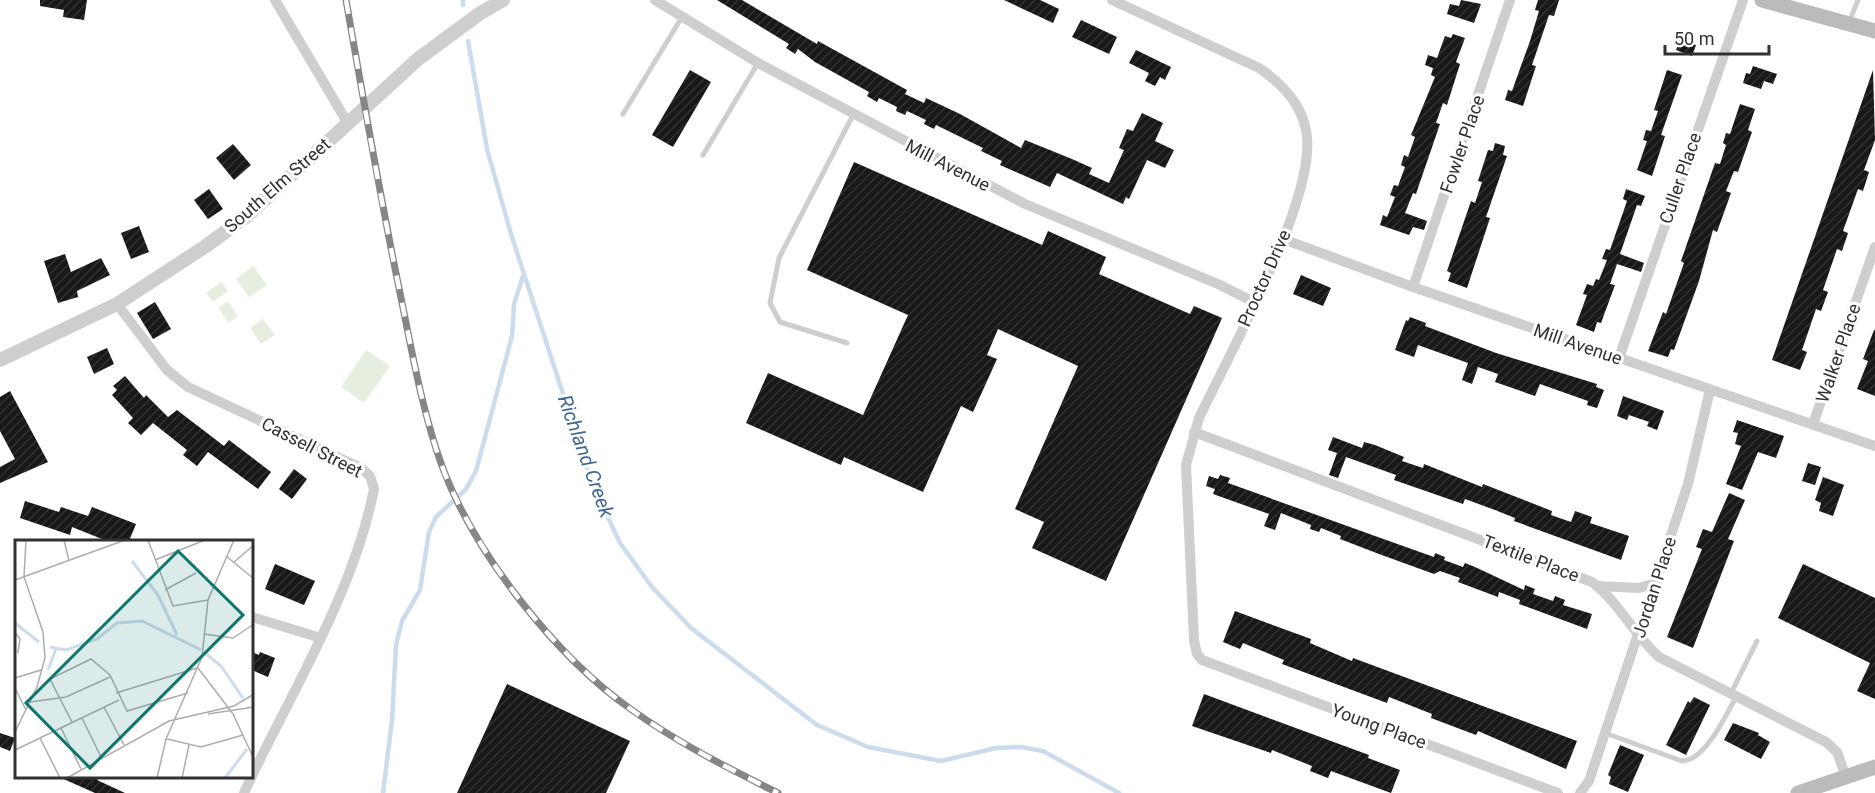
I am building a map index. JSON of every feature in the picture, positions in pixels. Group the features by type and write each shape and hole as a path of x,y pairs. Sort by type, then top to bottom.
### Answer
{"main road":[{"path":"1762,0 1875,31"},
{"path":"1798,793 1875,767"}],"street":[{"path":"275,0 347,122"},
{"name":"South Elm Street","path":"0,360 117,304 248,215 418,59 479,14 503,0"},
{"name":"Mill Avenue","path":"655,0 758,63 1025,204 1164,261 1254,302"},
{"name":"Proctor Drive","path":"1112,0 1259,68 1290,94 1303,119 1307,154 1299,192 1283,239 1194,432 1186,465 1194,639 1200,658"},
{"name":"Fowler Place","path":"1413,288 1510,0"},
{"name":"Culler Place","path":"1619,357 1743,0"},
{"name":"Mill Avenue","path":"1283,239 1413,288 1875,446"},
{"name":"Walker Place","path":"1813,424 1875,247"},
{"name":"Cassell Street","path":"117,304 166,370 188,387 361,468 370,476 374,489 370,506 321,638 301,683 254,772"},
{"name":"Jordan Place","path":"1580,793 1589,781 1688,484 1710,390"},
{"name":"Textile Place","path":"1194,432 1578,575 1597,586 1617,605 1659,657 1826,742 1837,752 1846,777"},
{"path":"1597,586 1638,588 1656,583"},
{"path":"254,618 321,638"},
{"name":"Young Place","path":"1200,658 1558,793"},
{"name":"Cassell Street","path":"244,793 251,778"}],"lane":[{"path":"1848,24 1858,0"},
{"path":"623,114 682,17"},
{"path":"703,155 758,63"},
{"path":"847,343 780,322 770,303 779,258 853,115"},
{"path":"1605,733 1682,760 1690,761 1696,758 1719,727 1757,641"}],"shaded area":[{"path":"253,266 267,285 249,297 236,279"},
{"path":"221,282 228,291 213,302 206,293"},
{"path":"228,301 238,316 229,323 218,308"},
{"path":"263,319 275,335 261,344 250,328"},
{"path":"366,350 390,366 364,403 341,387"}],"building":[{"path":"40,0 87,0 84,20 63,17 64,10 40,6"},
{"path":"717,0 742,0 817,44 818,41 907,90 905,94 924,103 926,98 1021,148 1025,140 1072,159 1092,168 1089,174 1109,183 1124,150 1119,148 1127,129 1133,131 1142,113 1163,123 1155,141 1174,150 1165,168 1147,160 1129,199 1126,197 1123,204 1057,173 1050,187 1000,165 1002,161 981,151 983,148 936,125 934,129 924,124 926,120 907,111 905,115 896,111 897,107 879,98 877,102 867,96 869,92 815,62 798,49 795,54 786,48 789,44"},
{"path":"1004,0 1040,0 1059,9 1053,23"},
{"path":"1461,0 1481,4 1474,23 1447,14 1450,4 1459,6"},
{"path":"1538,0 1559,0 1554,16 1549,15 1532,65 1536,66 1523,106 1505,100 1508,90 1512,91 1530,41 1539,11 1535,10"},
{"path":"1081,20 1117,37 1109,54 1072,37"},
{"path":"1453,34 1465,38 1456,62 1460,64 1447,105 1443,103 1436,123 1440,124 1416,194 1413,193 1405,213 1427,221 1424,230 1413,227 1409,235 1380,225 1383,215 1387,217 1395,197 1390,195 1394,185 1398,186 1405,167 1401,165 1404,155 1408,157 1415,137 1411,135 1435,77 1431,75 1433,68 1425,65 1428,55 1437,58 1445,36 1451,38"},
{"path":"1680,39 1696,45 1692,56 1676,50"},
{"path":"1136,50 1171,67 1165,80 1160,77 1155,86 1145,81 1149,73 1129,63"},
{"path":"1753,66 1777,74 1773,84 1764,81 1761,89 1743,83 1746,73 1750,74"},
{"path":"690,70 711,82 673,147 652,135"},
{"path":"1667,70 1682,75 1661,135 1665,136 1652,176 1637,170 1647,141 1643,140 1646,130 1651,131 1658,111 1654,110"},
{"path":"1873,70 1875,140 1864,170 1869,172 1863,191 1858,189 1843,231 1848,233 1842,251 1837,249 1823,290 1828,292 1821,311 1816,309 1802,350 1807,352 1800,370 1772,360"},
{"path":"1740,104 1755,109 1748,130 1752,132 1738,172 1734,171 1726,191 1731,193 1717,232 1713,230 1699,281 1674,350 1671,349 1668,357 1648,351 1663,312 1666,314 1684,263 1681,261 1715,163 1720,164 1726,145 1723,143 1726,133 1730,134"},
{"path":"1495,143 1505,146 1503,155 1507,156 1486,217 1490,218 1467,288 1448,281 1451,273 1447,271 1471,201 1475,203 1482,182 1478,181 1488,150 1493,151"},
{"path":"233,144 251,165 234,180 216,158"},
{"path":"854,162 1042,245 1048,231 1106,257 1099,274 1190,314 1194,306 1222,318 1106,581 1032,548 1044,522 1015,509 1078,366 998,329 987,355 997,359 973,412 961,406 923,492 844,457 841,465 746,423 768,373 863,415 908,315 807,270"},
{"path":"209,189 223,209 208,219 194,200"},
{"path":"1626,189 1645,196 1641,206 1637,205 1620,254 1644,263 1641,272 1617,264 1610,284 1615,285 1601,323 1597,322 1594,332 1576,325 1587,295 1583,294 1587,284 1593,286 1596,279 1599,280 1607,260 1602,259 1606,249 1610,250 1627,201 1623,199"},
{"path":"139,226 149,252 131,259 121,233"},
{"path":"65,254 71,272 101,258 110,275 77,291 78,297 58,303 44,261"},
{"path":"1301,275 1331,288 1323,306 1293,294"},
{"path":"155,302 171,329 153,339 137,313"},
{"path":"1410,317 1426,323 1425,326 1496,353 1597,384 1596,387 1604,390 1597,408 1587,405 1588,401 1540,384 1535,396 1495,382 1498,374 1478,367 1472,384 1462,380 1468,363 1418,345 1414,357 1395,350 1406,320 1408,321"},
{"path":"1874,330 1875,396 1857,389 1868,361 1863,359"},
{"path":"107,348 114,364 94,374 87,357"},
{"path":"125,376 144,398 146,395 168,417 177,410 224,446 229,440 271,472 258,489 208,452 197,466 183,455 187,450 153,423 141,435 128,423 133,418 112,395 117,390 113,386"},
{"path":"10,391 48,462 0,483 0,467 15,459 0,431 0,397"},
{"path":"1623,396 1664,411 1657,430 1647,426 1649,422 1629,415 1627,420 1617,416"},
{"path":"1737,420 1784,436 1776,458 1758,452 1742,490 1726,484 1741,446 1735,444 1738,433 1733,432"},
{"path":"1333,437 1362,448 1364,442 1375,445 1404,457 1402,461 1423,468 1424,464 1482,487 1483,484 1552,511 1551,515 1571,522 1575,511 1592,517 1590,523 1629,536 1621,560 1514,521 1515,518 1465,499 1463,504 1394,480 1396,475 1346,457 1338,478 1329,475 1337,453 1328,450"},
{"path":"1808,463 1821,467 1815,485 1802,481"},
{"path":"294,469 307,479 292,499 279,489"},
{"path":"1220,475 1230,478 1228,483 1434,557 1435,553 1445,557 1444,560 1463,567 1465,563 1524,590 1525,585 1535,589 1533,594 1553,601 1555,596 1565,600 1563,605 1592,614 1587,629 1519,604 1520,600 1499,592 1498,597 1458,582 1460,578 1440,571 1434,574 1340,539 1341,536 1321,528 1319,532 1310,529 1311,525 1281,513 1275,530 1264,526 1269,514 1213,494 1215,489 1206,486 1209,476 1218,479"},
{"path":"1823,477 1844,485 1833,516 1819,511 1821,503 1815,500"},
{"path":"1729,493 1745,500 1728,539 1734,541 1693,648 1667,637 1702,549 1696,547 1703,529 1712,532"},
{"path":"25,501 59,512 61,507 88,516 92,507 136,524 129,540 104,540 72,527 70,535 20,518"},
{"path":"275,564 315,581 304,605 265,589"},
{"path":"1803,564 1875,598 1875,699 1857,691 1870,663 1778,618"},
{"path":"1235,611 1311,639 1310,643 1352,661 1353,658 1577,741 1566,769 1478,731 1476,735 1431,718 1432,714 1389,697 1387,703 1282,664 1284,660 1243,643 1240,649 1223,642"},
{"path":"260,652 275,658 268,677 254,671 254,653 259,655"},
{"path":"507,684 630,741 606,793 457,793"},
{"path":"1204,694 1369,755 1368,758 1400,770 1391,793 1331,771 1328,778 1310,771 1312,766 1272,750 1271,753 1192,726"},
{"path":"1694,697 1710,705 1686,755 1666,745 1688,701 1690,703"},
{"path":"1733,723 1759,733 1758,735 1770,742 1761,759 1724,740"},
{"path":"0,733 15,738 10,751 0,747"},
{"path":"1620,745 1644,755 1628,792 1609,784 1611,777 1608,775"},
{"path":"61,778 98,778 97,780 125,793 95,793"}],"waterway":[{"name":"Richland Creek","path":"463,0 463,5"},
{"name":"Richland Creek","path":"468,41 487,149 511,234 593,486 620,543 652,587 691,628 817,725 868,747 941,761 996,748 1021,747 1043,751 1119,793"},
{"path":"383,793 392,720 396,645 402,621 420,590 429,532 436,517 466,489 476,471 512,336 514,304 523,276"}],"railway":[{"path":"346,0 386,220 423,402 442,466 474,533 521,601 575,662 603,688 632,710 685,744 778,793"}]}
